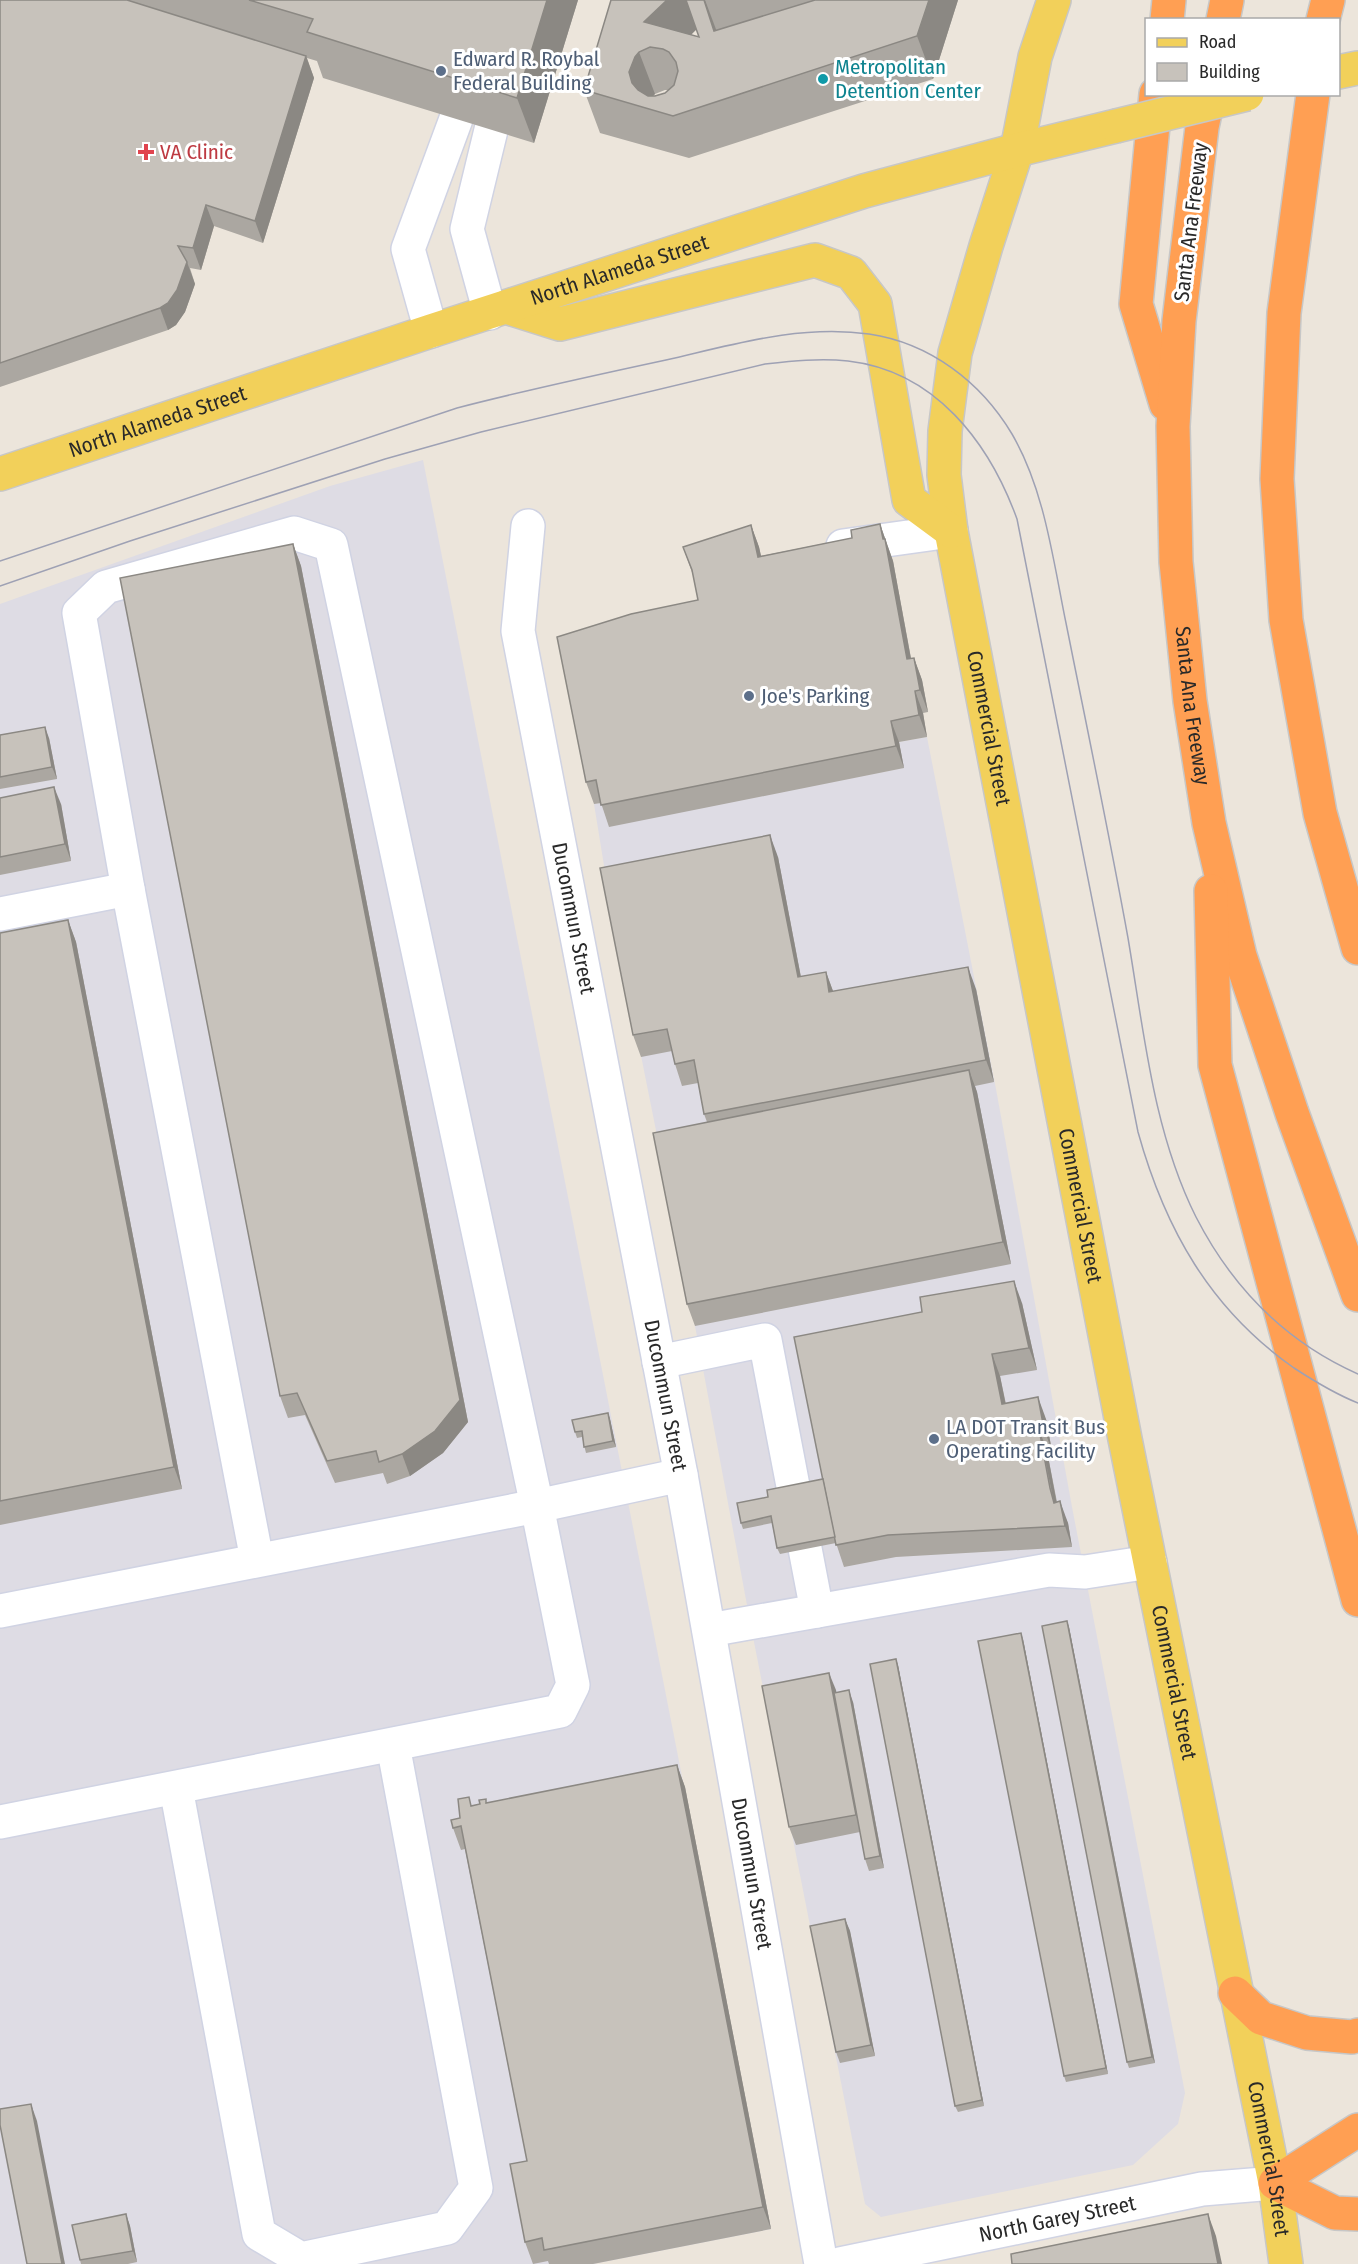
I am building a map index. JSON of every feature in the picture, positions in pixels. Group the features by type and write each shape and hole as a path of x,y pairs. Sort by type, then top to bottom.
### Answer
{"highway":[{"path":"1167,18 1169,0"},
{"path":"1223,18 1227,0"},
{"path":"1324,18 1328,0"},
{"path":"1156,96 1136,304 1173,426"},
{"name":"Santa Ana Freeway","path":"1209,96 1202,127 1179,321 1173,426 1178,586 1190,701 1209,824 1240,956 1292,1113 1358,1295"},
{"path":"1313,96 1284,313 1277,479 1286,620 1320,813 1358,948"},
{"path":"1209,824 1215,1065 1358,1600"},
{"path":"1235,1993 1261,2018 1307,2033 1352,2037 1358,2035"},
{"path":"1275,2183 1358,2130"},
{"path":"1275,2183 1335,2213 1358,2214"}],"main road":[{"name":"Commercial Street","path":"1054,0 1035,57 1017,150 986,246 956,353 945,431 944,475 951,531 1150,1562 1275,2183 1286,2264"},
{"path":"1340,72 1358,68"},
{"name":"North Alameda Street","path":"0,474 431,331 864,192 1017,150 1239,96"},
{"path":"498,310 560,324 814,260 851,273 875,304 909,500 951,531"}],"street":[{"path":"431,331 408,249 456,119"},
{"path":"491,130 467,229 498,310"},
{"name":"Ducommun Street","path":"528,526 518,631 681,1475 821,2264"},
{"path":"813,564 830,549 951,531"},
{"path":"0,1822 560,1712 573,1685 537,1506 330,545 294,534 106,587 79,614 128,890 257,1560"},
{"path":"0,914 128,890"},
{"path":"659,1362 765,1340 817,1611"},
{"path":"0,1611 537,1506 681,1475"},
{"path":"709,1630 1049,1570 1085,1572 1150,1562"},
{"path":"176,1788 259,2234 301,2259 447,2228 476,2188 393,1745"},
{"name":"North Garey Street","path":"840,2264 1202,2189 1275,2183"}],"shaded area":[{"path":"423,460 771,2229 593,2264 0,2264 0,604 330,486"},
{"name":"LA DOT Transit Bus Operating Facility","path":"927,737 996,1089 1072,1507 1185,2093 1178,2124 1133,2165 881,2217 865,2204 608,890 594,804 604,802 609,826 903,768 899,742"}],"building":[{"name":"VA Clinic","path":"0,0 127,0 306,56 255,221 206,205 193,248 178,246 187,262 177,290 168,303 160,308 0,363"},
{"path":"249,0 547,0 517,98 307,32 313,19"},
{"path":"611,0 667,0 644,22 699,37 686,0 704,0 714,31 815,0 929,0 917,36 673,116 584,90","holes":["650,47 669,52 676,62 678,71 674,85 665,93 648,96 632,83 629,72 639,52"]},
{"name":"Joe's Parking","path":"880,524 883,539 885,539 907,659 914,658 920,690 915,691 919,715 891,721 896,746 601,805 596,780 586,782 557,637 631,614 698,600 692,570 683,547 751,525 758,557 852,538 851,530"},
{"path":"293,544 460,1400 435,1431 402,1454 379,1462 376,1451 327,1461 297,1393 280,1396 120,578"},
{"path":"45,727 52,767 0,777 0,735"},
{"path":"54,787 65,844 0,857 0,798"},
{"path":"770,835 798,977 826,972 829,992 968,967 986,1060 704,1114 694,1060 675,1064 667,1029 633,1035 600,868"},
{"path":"68,920 174,1467 0,1501 0,933"},
{"path":"969,1070 1003,1242 687,1304 653,1133"},
{"name":"LA DOT Transit Bus Operating Facility","path":"1014,1281 1029,1348 992,1354 1002,1404 1038,1397 1044,1429 1039,1429 1050,1488 1054,1503 1060,1501 1065,1526 888,1535 836,1545 794,1337 922,1312 920,1297"},
{"path":"608,1413 613,1441 584,1447 582,1431 575,1432 572,1420"},
{"path":"823,1479 835,1537 777,1548 771,1516 741,1523 737,1503 768,1497 767,1490"},
{"path":"1067,1621 1152,2057 1127,2062 1042,1626"},
{"path":"1021,1633 1106,2068 1064,2076 978,1641"},
{"path":"896,1659 982,2100 955,2106 870,1664"},
{"path":"829,1673 856,1815 789,1827 762,1686"},
{"path":"849,1690 880,1856 865,1859 834,1693"},
{"path":"677,1765 763,2207 544,2250 542,2238 525,2242 510,2164 527,2161 461,1826 453,1828 451,1820 460,1818 458,1799 469,1797 471,1806 480,1804 479,1800 486,1799 486,1803"},
{"path":"845,1919 871,2045 836,2052 810,1926"},
{"path":"31,2104 62,2264 27,2264 0,2125 0,2109"},
{"path":"126,2214 133,2251 80,2260 72,2225"},
{"path":"1208,2214 1218,2264 1012,2264 1011,2254"}],"tram line":[{"path":"0,561 457,408 741,343 792,334 843,332 891,339 933,356 969,382 999,415 1023,456 1040,502 1052,551 1113,859 1152,1080 1169,1150 1181,1184 1210,1243 1244,1289 1264,1310 1307,1346 1358,1374"},
{"path":"0,586 130,541 385,459 481,432 765,364 817,360 848,361 879,368 907,379 932,395 955,415 974,438 991,463 1017,519 1138,1132 1162,1202 1195,1264 1238,1320 1264,1345 1294,1368 1358,1403"}],"place":[{"name":"Edward R. Roybal Federal Building","path":"441,71"},
{"name":"Metropolitan Detention Center","path":"823,79"},
{"name":"VA Clinic","path":"146,152"},
{"name":"Joe's Parking","path":"749,696"},
{"name":"LA DOT Transit Bus Operating Facility","path":"934,1439"}]}
